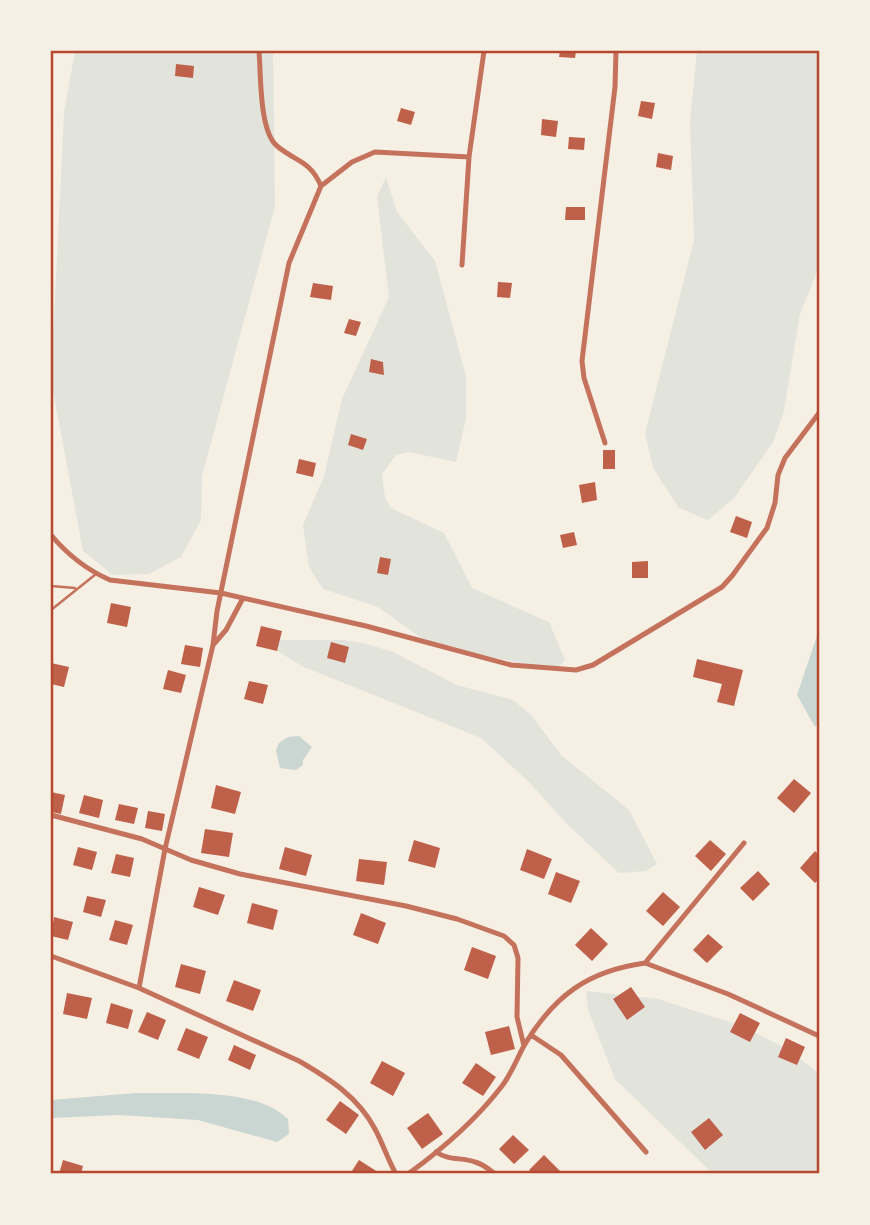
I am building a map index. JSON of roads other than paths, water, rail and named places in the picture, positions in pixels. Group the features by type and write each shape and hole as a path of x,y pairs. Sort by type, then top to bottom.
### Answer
{"street":[{"path":"259,51 265,124 269,136 277,146 310,166 321,186"},
{"path":"462,265 469,157 484,51"},
{"path":"605,443 584,378 582,360 615,88 616,51"},
{"path":"139,988 165,849 213,645 283,286 296,240 321,186 352,162 375,152 469,157"},
{"path":"51,535 78,561 110,580 221,593 366,626 512,665 576,670 593,665 722,587 767,528 775,503 778,475 785,458 819,413"},
{"path":"213,645 226,630 243,598"},
{"path":"51,816 142,839 191,860 240,874 406,906 457,919 504,936 514,945 518,958 517,1017 524,1046"},
{"path":"645,963 744,843"},
{"path":"51,956 139,988 299,1061 351,1095 364,1110 396,1174"},
{"path":"408,1174 458,1136 480,1113 504,1083 543,1017 570,990 617,967 645,963 728,994 819,1036"},
{"path":"531,1035 561,1055 646,1152"},
{"path":"436,1152 444,1158 473,1161 495,1174"}],"lane":[{"path":"51,610 96,574"},
{"path":"51,586 77,588"}]}
